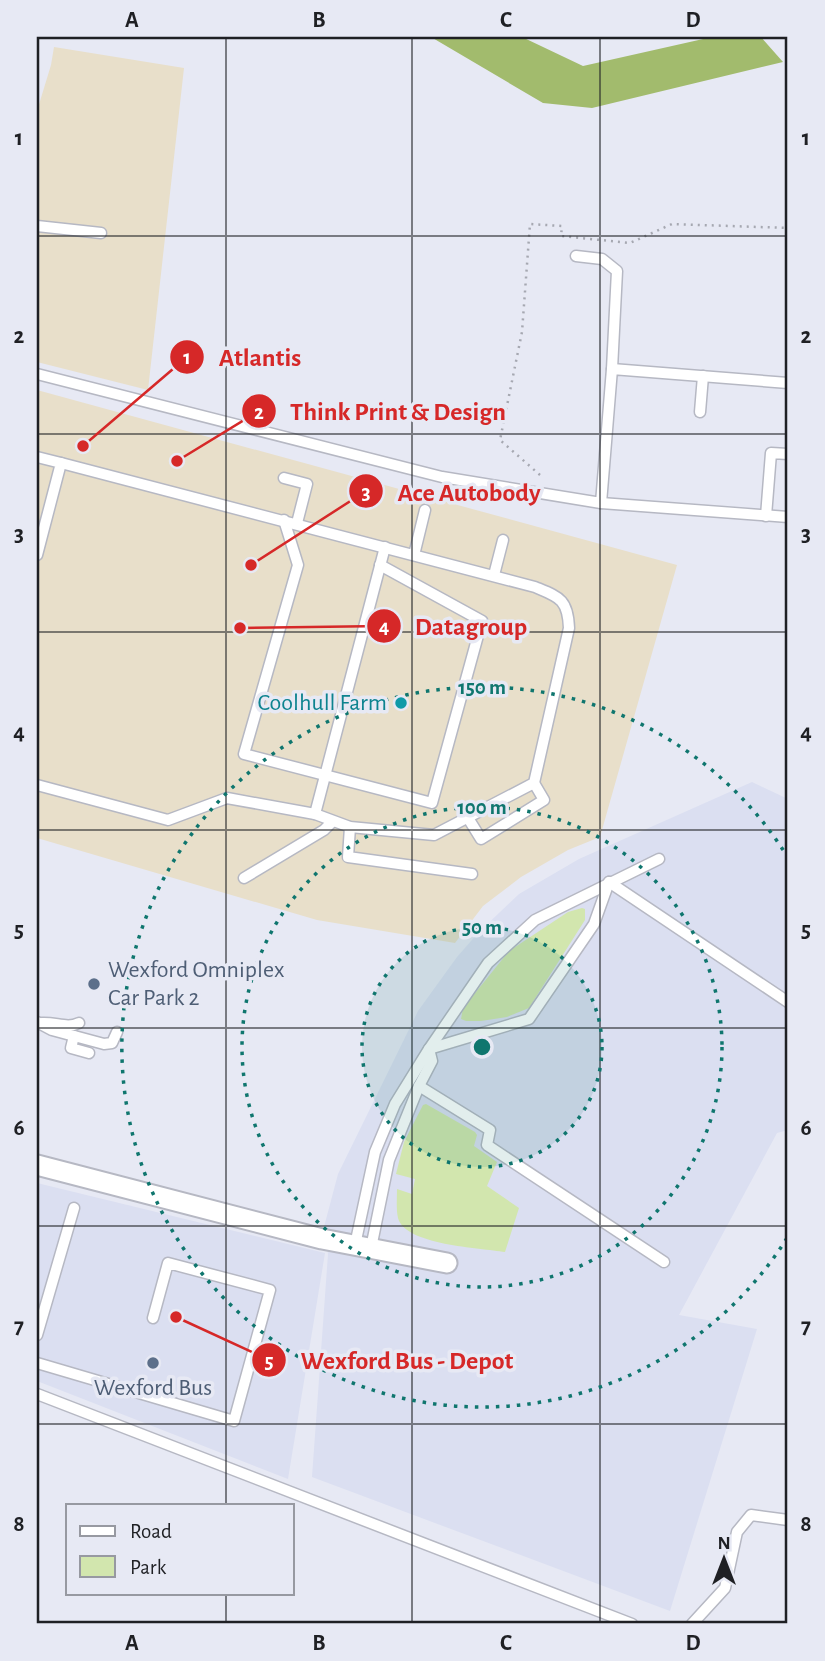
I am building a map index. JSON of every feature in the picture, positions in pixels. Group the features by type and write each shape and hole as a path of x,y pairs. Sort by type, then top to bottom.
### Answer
{"street":[{"path":"37,1165 363,1247 447,1264"}],"lane":[{"path":"37,226 101,233"},
{"path":"576,256 602,259 618,271 601,503"},
{"path":"612,369 788,383"},
{"path":"37,374 442,477 601,503 788,517"},
{"path":"700,412 703,376"},
{"path":"765,516 771,453 788,454"},
{"path":"37,457 494,575 559,597 568,610 569,628 534,783 544,800 481,839 468,818"},
{"path":"37,555 61,463"},
{"path":"284,478 307,484 297,523"},
{"path":"414,555 425,510"},
{"path":"284,520 298,565 244,754 432,803 482,621 380,565"},
{"path":"494,575 503,540"},
{"path":"315,814 385,547"},
{"path":"37,785 168,820 227,798 315,814 350,827 434,835 534,783"},
{"path":"244,878 324,830 332,822"},
{"path":"350,827 348,857 472,874"},
{"path":"363,1247 376,1152 395,1104 488,963 535,920 659,859"},
{"path":"429,1049 529,1019 594,924 609,882"},
{"path":"609,882 788,1002"},
{"path":"39,1023 71,1027 79,1023"},
{"path":"39,1023 52,1030 104,1044 112,1042 117,1032"},
{"path":"74,1036 71,1048 89,1053"},
{"path":"363,1247 389,1160 432,1061 429,1049"},
{"path":"419,1086 490,1130 487,1145 664,1262"},
{"path":"37,1335 75,1208"},
{"path":"37,1363 234,1421 270,1290 168,1263 153,1318"},
{"path":"37,1394 632,1624"},
{"path":"692,1624 725,1588 737,1532 751,1515 788,1520"}],"path":[{"path":"540,475 500,440 522,331 530,224 562,226 561,236 630,243 671,224 788,228"}],"shaded area":[{"path":"54,47 184,68 148,390 37,362 37,111"},
{"path":"37,390 677,565 600,837 568,850 521,877 483,906 455,943 317,920 37,838"},
{"path":"752,782 788,799 788,1130 777,1133 679,1315 757,1329 670,1611 312,1477 328,1254 324,1227 338,1174 418,1011 478,933 519,894 579,859"},
{"path":"37,1183 325,1253 288,1479 37,1381"}],"green space":[{"path":"431,37 522,37 583,66 712,37 761,37 783,62 592,108 543,103"},
{"path":"585,909 585,920 529,1008 507,1017 481,1021 461,1019 463,1008 509,951 568,912"},
{"path":"426,1104 475,1132 477,1135 474,1146 497,1162 487,1186 519,1208 505,1252 428,1240 404,1227 398,1218 397,1189 412,1194 415,1179 396,1174 404,1142"}],"place":[{"name":"Atlantis","path":"83,446"},
{"name":"Think Print & Design","path":"177,461"},
{"name":"Ace Autobody","path":"251,565"},
{"name":"Datagroup","path":"240,628"},
{"name":"Coolhull Farm","path":"401,703"},
{"name":"Wexford Omniplex Car Park 2","path":"94,984"},
{"name":"Wexford Bus - Depot","path":"176,1317"},
{"name":"Wexford Bus","path":"153,1363"}]}
